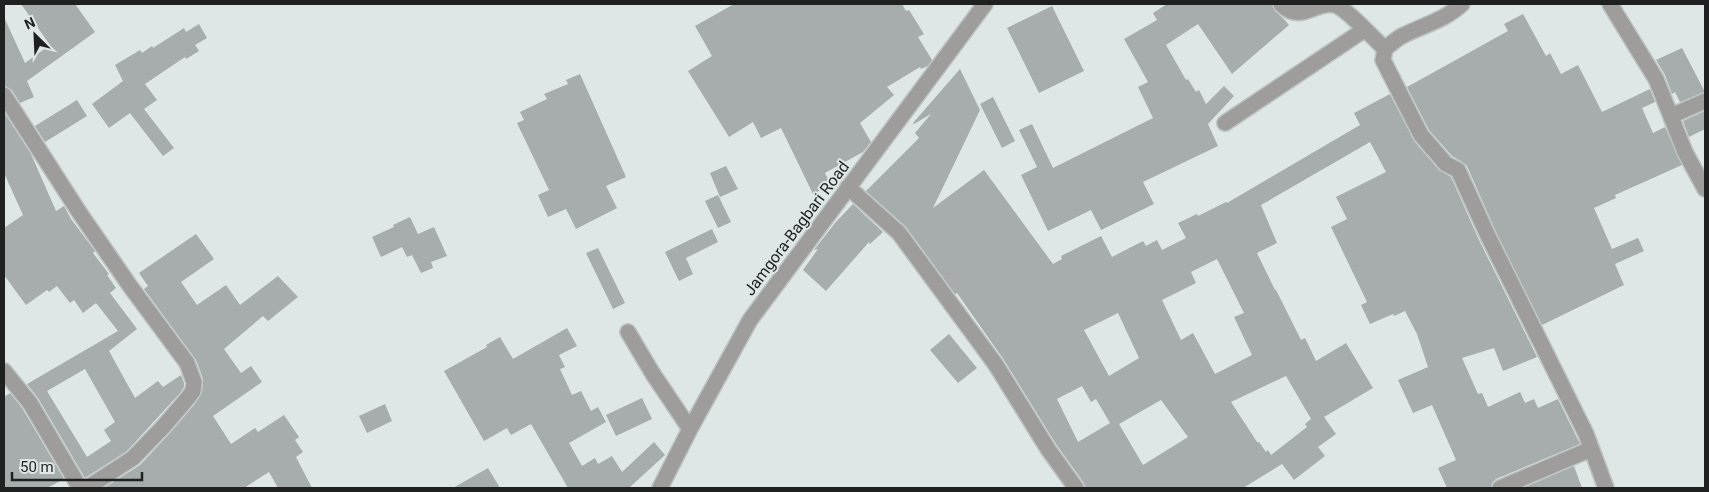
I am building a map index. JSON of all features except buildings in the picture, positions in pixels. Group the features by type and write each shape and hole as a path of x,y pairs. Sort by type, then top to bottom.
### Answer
{"street":[{"name":"Jamgora-Bagbari Road","path":"660,488 750,320 985,4"},
{"path":"1281,4 1289,10 1298,13 1310,11 1324,4 1336,6 1385,49"},
{"path":"1462,4 1454,12 1402,36 1385,49 1383,60 1421,136 1446,164 1458,170 1488,236 1586,434 1606,488"},
{"path":"1610,4 1656,79 1685,152 1705,189"},
{"path":"1224,123 1364,30"},
{"path":"4,95 79,212 130,286 187,363 194,382 193,391 187,399 163,428 133,458 87,488"},
{"path":"1671,116 1705,101"},
{"path":"848,187 899,233 996,365 1048,449 1076,488"},
{"path":"628,332 653,374 690,429"},
{"path":"4,371 30,403 80,488"},
{"path":"1500,488 1592,449"}]}
